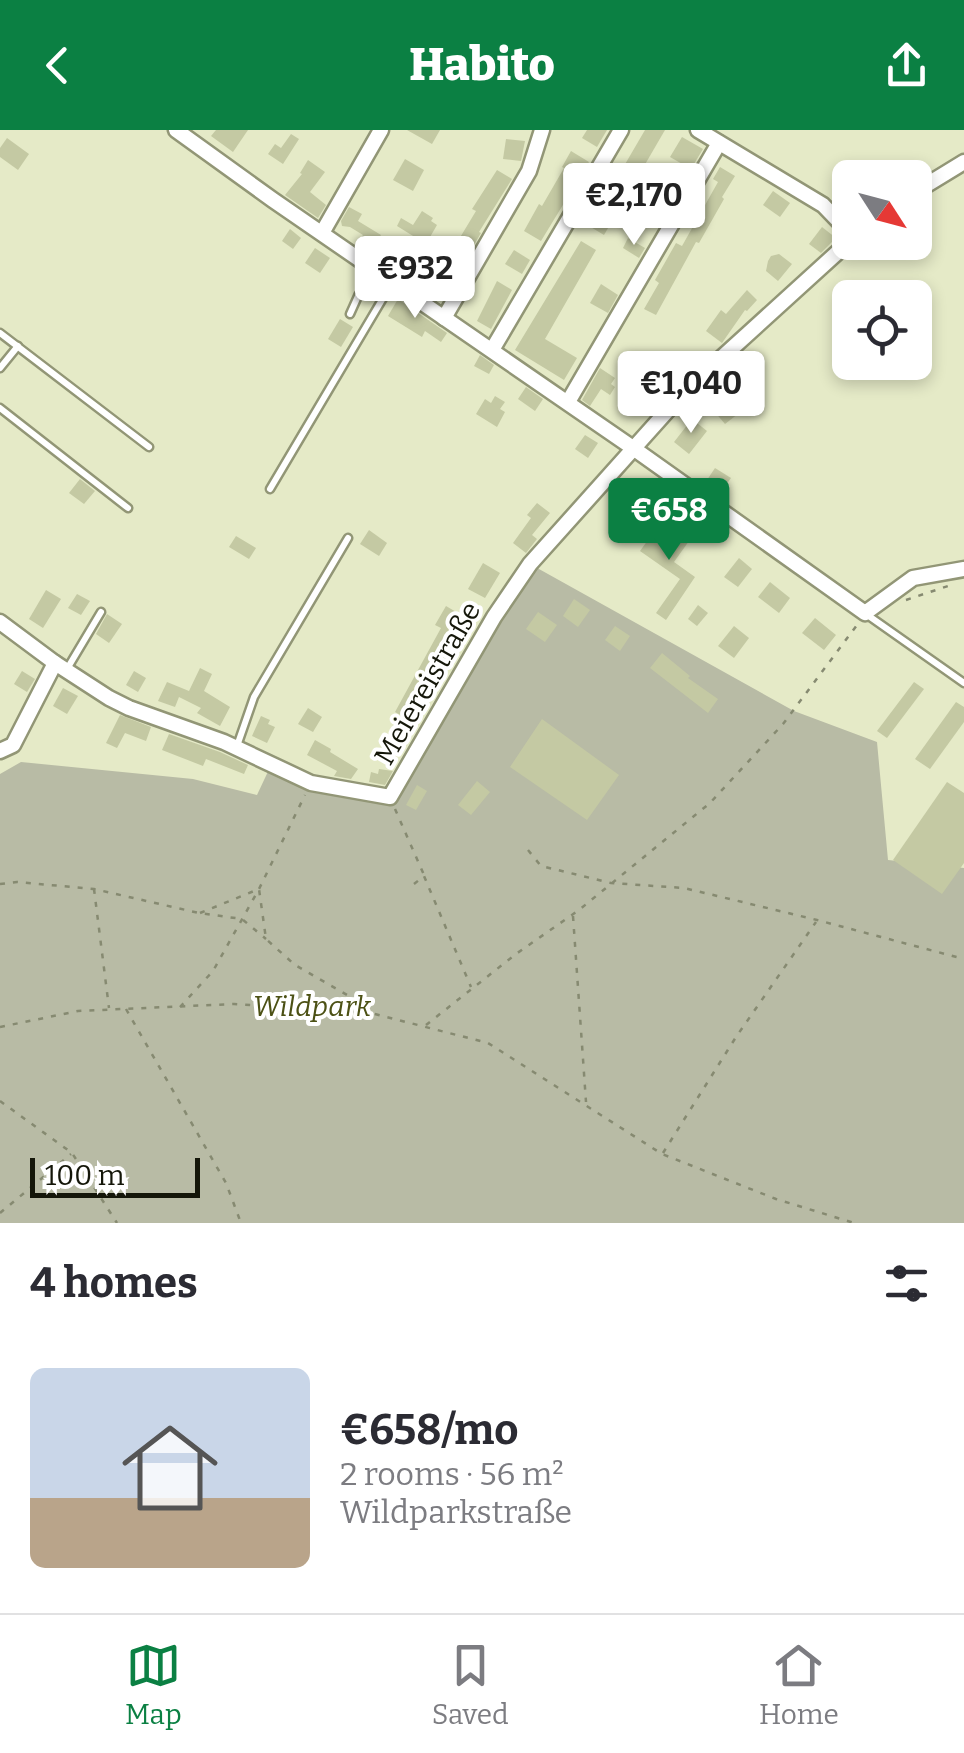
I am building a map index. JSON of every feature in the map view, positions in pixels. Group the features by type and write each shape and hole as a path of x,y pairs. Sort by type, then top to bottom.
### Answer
{"street":[{"path":"176,130 865,613 913,578 962,576"},
{"path":"322,234 381,130"},
{"path":"444,318 529,171 542,130"},
{"path":"492,350 621,130"},
{"path":"698,130 823,205 832,216"},
{"path":"568,402 719,143"},
{"path":"932,182 964,162"},
{"name":"Meiereistraße","path":"0,622 129,708 236,747 311,783 390,797 494,617 530,564 685,390 832,254"},
{"path":"0,751 14,745 61,666"}],"lane":[{"path":"350,314 359,294 378,272"},
{"path":"270,488 393,282"},
{"path":"0,333 149,447"},
{"path":"0,368 18,346"},
{"path":"0,408 128,508"},
{"path":"236,747 254,697 348,538"},
{"path":"61,666 101,612"},
{"path":"865,613 964,683"}],"path":[{"path":"903,601 962,576"},
{"path":"424,1026 710,803 783,724 865,613"},
{"path":"179,1008 213,971 311,783"},
{"path":"390,797 472,988"},
{"path":"528,850 541,866 611,883 684,888 964,960"},
{"path":"414,884 424,876"},
{"path":"0,884 94,889 242,919 295,964 371,1012"},
{"path":"199,913 258,888"},
{"path":"258,888 266,939"},
{"path":"94,889 109,1010"},
{"path":"572,914 586,1106"},
{"path":"662,1154 736,1036 817,920"},
{"path":"0,1026 78,1011 234,1004 371,1012 488,1043 662,1154 854,1223"},
{"path":"126,1010 226,1183 241,1223"},
{"path":"0,1101 72,1154 117,1223"},
{"path":"0,1213 72,1154"}],"green space":[{"name":"Wildpark","path":"530,564 794,711 877,742 888,860 964,868 964,1223 0,1223 0,774 21,762 193,779 257,795 272,763 311,783 390,797"}],"building":[{"path":"216,130 248,130 233,152 211,136"},
{"path":"407,130 440,130 432,144"},
{"path":"587,130 607,130 597,147 582,138"},
{"path":"645,130 665,130 604,235 589,226"},
{"path":"291,134 299,139 283,164 268,154 275,144 281,148"},
{"path":"682,137 703,149 691,169 670,157"},
{"path":"7,138 29,154 18,170 0,157 0,148"},
{"path":"506,139 525,141 521,161 503,159"},
{"path":"571,151 589,162 541,241 524,231"},
{"path":"405,159 424,170 413,191 393,180"},
{"path":"308,160 325,172 310,192 326,205 318,218 285,195"},
{"path":"720,167 735,176 656,315 644,309 659,283 655,280 676,243 682,246 718,182 713,179"},
{"path":"497,170 512,179 443,298 429,289"},
{"path":"773,191 790,203 780,217 763,205"},
{"path":"654,192 672,203 660,222 642,212"},
{"path":"349,207 362,214 358,221 381,235 372,248 359,240 363,235 342,226"},
{"path":"422,211 437,225 426,244 397,226 401,218 413,225"},
{"path":"822,227 832,235 832,242 821,253 809,244"},
{"path":"290,229 301,238 293,249 282,241"},
{"path":"628,238 645,248 639,258 623,248"},
{"path":"581,241 596,250 545,339 577,358 564,380 515,350"},
{"path":"315,248 330,258 320,273 305,263"},
{"path":"383,250 400,262 394,271 377,259"},
{"path":"514,250 530,260 522,274 505,264"},
{"path":"779,254 792,264 778,281 766,271 771,256"},
{"path":"497,281 512,290 491,329 477,321"},
{"path":"601,284 618,295 608,313 590,303"},
{"path":"747,290 757,300 722,343 706,331 721,310 726,314"},
{"path":"398,299 447,333 441,342 425,331 422,337 388,316"},
{"path":"340,319 353,327 341,347 328,339"},
{"path":"685,352 700,360 687,375 675,368"},
{"path":"480,355 494,365 489,374 474,366"},
{"path":"600,368 615,378 611,384 615,387 610,395 601,389 590,406 582,400"},
{"path":"526,387 543,399 535,411 518,399"},
{"path":"646,388 660,396 651,412 637,404"},
{"path":"726,390 743,410 725,424 708,404"},
{"path":"495,396 505,402 500,409 505,412 497,427 476,414 485,399 491,403"},
{"path":"692,419 707,431 689,454 674,442"},
{"path":"585,435 598,443 588,458 575,449"},
{"path":"715,468 731,478 720,493 705,483"},
{"path":"80,479 95,491 84,504 69,493"},
{"path":"537,503 550,513 532,535 537,539 526,553 513,543"},
{"path":"661,522 689,541 674,562 695,577 666,620 656,613 680,579 640,551"},
{"path":"369,530 387,543 379,556 360,544"},
{"path":"236,536 256,548 249,559 229,547"},
{"path":"739,558 752,569 738,587 724,577"},
{"path":"483,563 500,573 485,598 468,589"},
{"path":"770,582 790,598 779,613 758,597"},
{"path":"46,590 61,599 43,628 29,619"},
{"path":"77,594 90,601 81,615 68,608"},
{"path":"574,599 590,610 578,627 563,616"},
{"path":"698,605 708,613 697,626 688,619"},
{"path":"446,606 468,619 413,722 395,712 441,628 435,625"},
{"path":"538,612 557,625 545,642 526,629"},
{"path":"107,614 122,624 109,643 96,634"},
{"path":"815,618 836,635 824,650 802,633"},
{"path":"615,626 630,636 620,651 605,640"},
{"path":"734,626 749,638 734,658 718,646"},
{"path":"662,653 718,699 708,713 650,668"},
{"path":"200,668 212,674 204,691 230,707 220,726 197,713 201,708 179,697 175,707 158,701 167,682 189,691"},
{"path":"22,671 35,679 27,692 14,684"},
{"path":"134,671 146,678 138,692 126,685"},
{"path":"914,682 924,689 887,738 877,731"},
{"path":"63,688 78,696 67,714 53,706"},
{"path":"956,702 964,707 964,722 930,769 915,759"},
{"path":"308,708 322,717 313,732 298,724"},
{"path":"120,715 151,727 146,741 125,733 117,748 106,743"},
{"path":"261,716 275,727 267,743 252,736"},
{"path":"542,719 619,775 587,820 510,767"},
{"path":"169,734 248,765 244,774 206,759 203,766 162,750"},
{"path":"315,740 358,769 351,779 334,776 337,771 307,755"},
{"path":"379,769 393,771 385,785 369,782 371,772 378,774"},
{"path":"477,781 490,792 471,815 458,805"},
{"path":"947,782 964,793 964,863 942,894 893,860"},
{"path":"417,785 427,791 416,810 406,805"}]}
